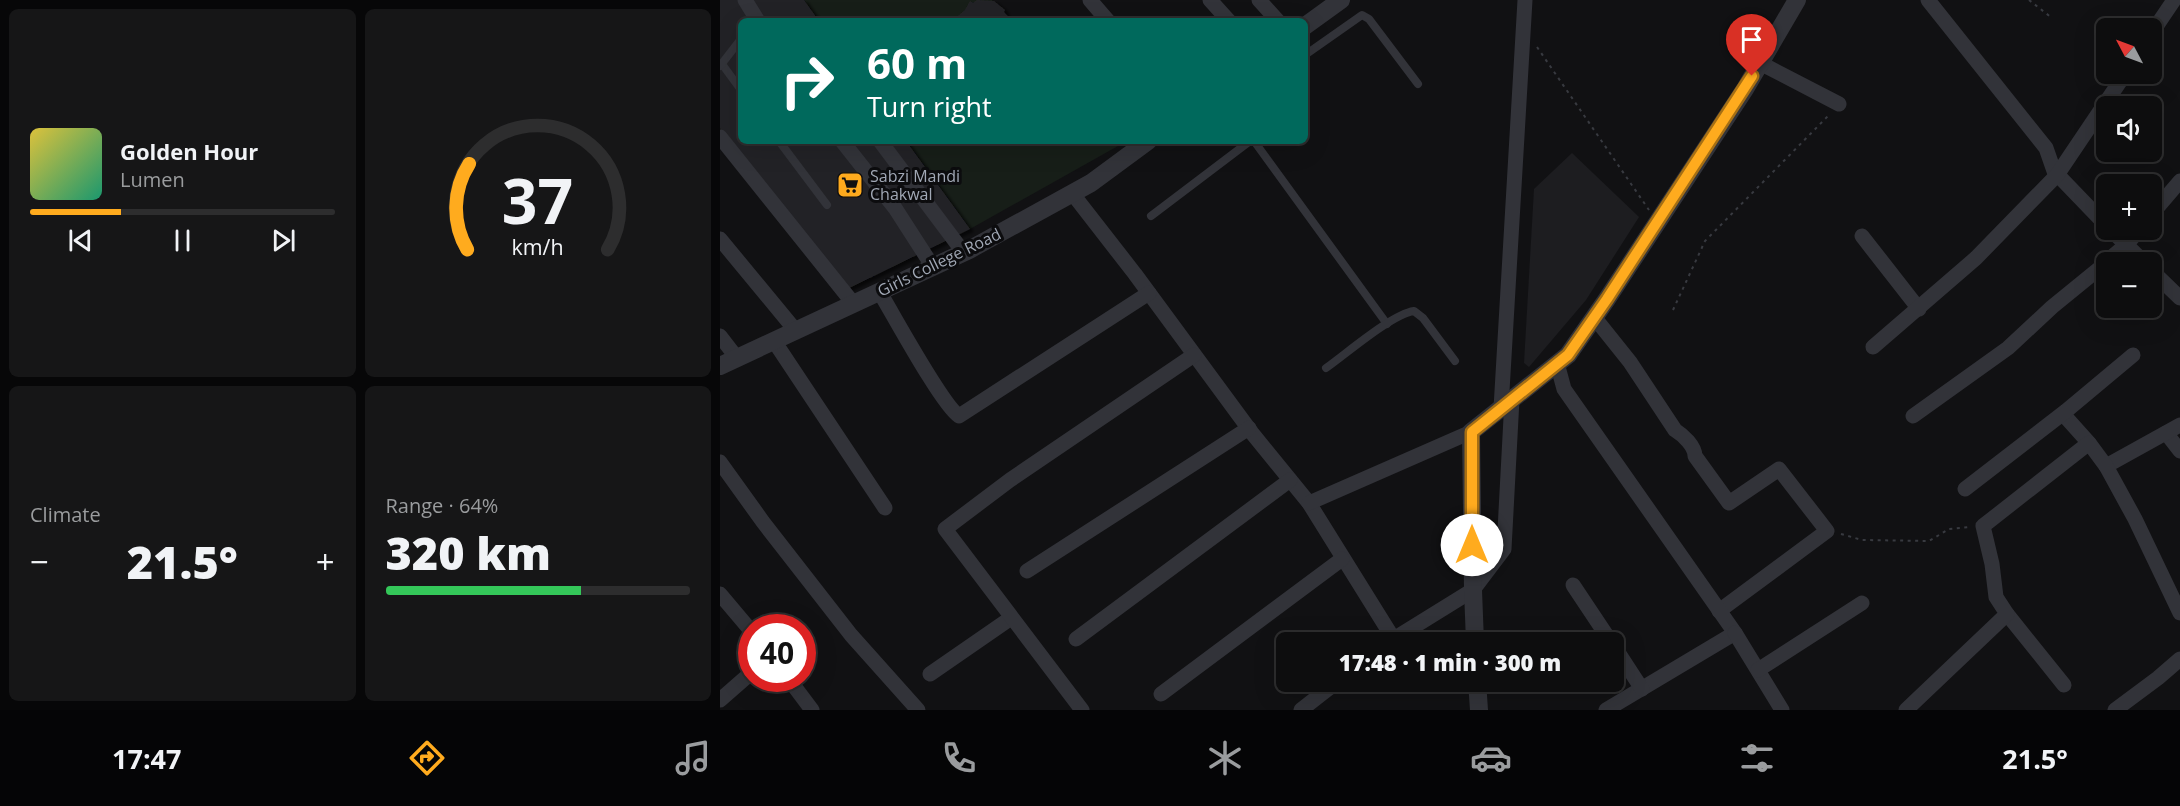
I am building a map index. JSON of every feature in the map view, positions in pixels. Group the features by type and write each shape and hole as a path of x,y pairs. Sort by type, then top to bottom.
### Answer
{"street":[{"path":"745,0 756,18"},
{"path":"1090,0 1105,18"},
{"path":"1210,0 1226,18"},
{"path":"1259,0 1275,18"},
{"path":"1308,24 1341,0"},
{"path":"1404,632 1473,590 1504,549 1507,403 1525,0"},
{"path":"1309,503 1472,432 1568,355 1760,63 1797,0"},
{"path":"1928,0 2046,148 2057,175 2096,215"},
{"path":"2162,18 2174,0"},
{"path":"1760,63 1839,105"},
{"path":"1873,346 1976,258 2057,175 2118,84"},
{"path":"720,136 853,303"},
{"path":"844,144 895,208 933,267"},
{"path":"882,144 964,253"},
{"name":"Girls College Road","path":"720,366 964,253 1091,183 1144,144"},
{"path":"2162,202 2180,181"},
{"path":"1072,193 1249,428 1309,503 1386,632"},
{"path":"1862,236 1919,309"},
{"path":"720,239 796,331"},
{"path":"2121,240 2133,252"},
{"path":"2118,252 2130,240"},
{"path":"1914,416 2008,348 2052,307 2096,271"},
{"path":"2162,281 2180,298"},
{"path":"879,291 934,383 959,416 1149,293"},
{"path":"1594,317 1630,362 1675,430 1682,434 1695,451 1695,456 1729,503 1779,469 1827,531 1719,611"},
{"path":"720,336 737,358"},
{"path":"774,341 885,508"},
{"path":"1082,710 945,529 1010,480 1194,355"},
{"path":"1965,489 2063,414 2133,355"},
{"path":"1557,363 1564,389 1735,633 1782,710"},
{"path":"2063,414 2089,442 2106,466 2161,571 2180,613"},
{"path":"2106,466 2180,425"},
{"path":"1027,572 1249,428"},
{"path":"1472,432 1475,632"},
{"path":"2166,433 2180,451"},
{"path":"2064,685 1996,597 1992,564 1983,526 2089,442"},
{"path":"720,462 763,522 851,635 918,710"},
{"path":"1077,639 1290,480"},
{"path":"1161,694 1342,559"},
{"path":"1573,585 1604,632"},
{"path":"720,594 738,615"},
{"path":"1758,670 1862,603"},
{"path":"1906,710 2007,614"},
{"path":"930,674 1011,618"},
{"path":"1606,710 1735,633"},
{"path":"2115,710 2180,659"},
{"path":"1624,661 1642,688"},
{"path":"720,700 738,684"},
{"path":"798,692 812,710"},
{"path":"1301,710 1324,692"},
{"path":"1478,692 1479,710"}],"lane":[{"path":"1308,53 1362,15 1369,19 1418,84"},
{"path":"738,43 721,65 738,86"},
{"path":"781,144 827,205"},
{"path":"1152,216 1248,144"},
{"path":"1254,144 1387,324"},
{"path":"1326,368 1387,324 1414,311 1423,318 1455,361"}],"path":[{"path":"2030,0 2052,18"},
{"path":"1537,48 1657,222"},
{"path":"1673,310 1705,242 1839,105"},
{"path":"1827,531 1862,540 1929,541 1949,529 1983,526"}],"shaded area":[{"path":"804,0 992,0 1007,18 817,18"},
{"path":"908,144 1116,144 1118,146 970,229"},
{"path":"1572,153 1639,217 1586,300 1529,367 1524,363 1534,189"}],"building":[{"name":"Sabzi Mandi Chakwal","path":"720,0 804,0 817,18 738,18 738,144 908,144 970,229 841,292 720,128"},
{"path":"977,0 994,1 1005,10 1004,12 1009,18 960,18 958,16 970,1 973,3"}],"place":[{"name":"Sabzi Mandi Chakwal","path":"850,185"}],"route":[{"path":"1472,545 1472,432 1568,355 1752,76"}]}
